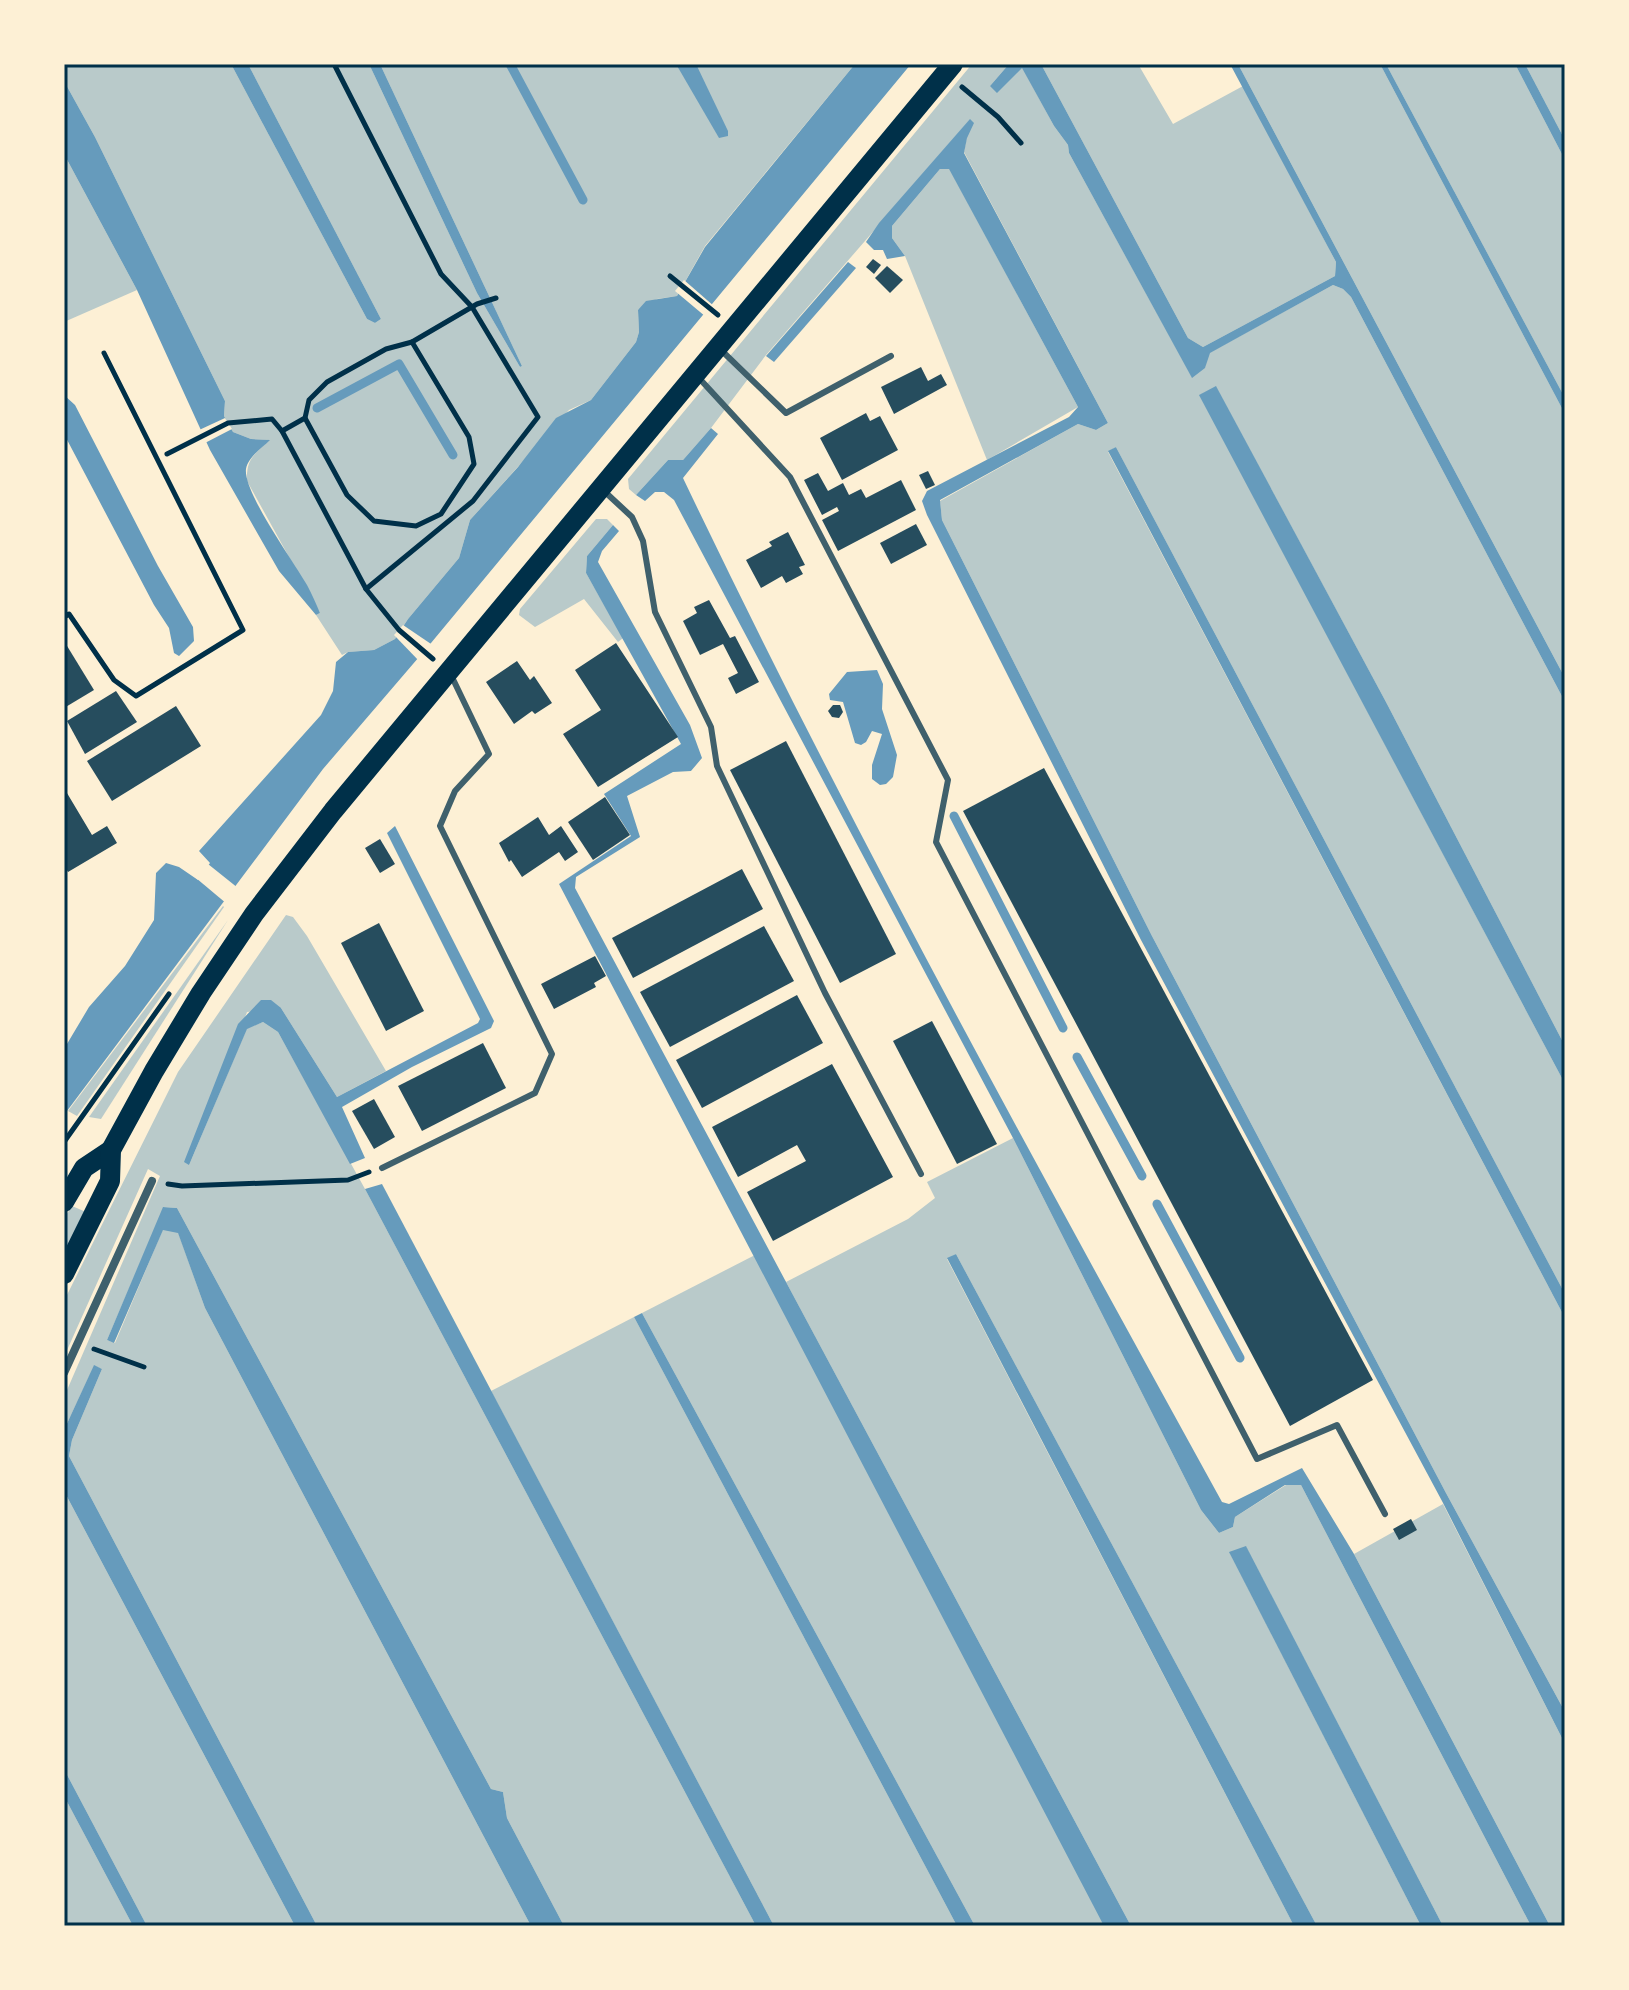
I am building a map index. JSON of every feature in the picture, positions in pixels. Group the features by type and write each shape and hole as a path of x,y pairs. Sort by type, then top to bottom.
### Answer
{"main road":[{"path":"64,1202 84,1168 111,1150 201,993 254,914 333,811 949,68"},
{"path":"64,1274 110,1181 111,1150"}],"street":[{"path":"64,1373 152,1181"}],"lane":[{"path":"718,347 786,413 891,356"},
{"path":"696,375 790,477 948,780 936,842 1257,1459 1337,1425 1385,1514"},
{"path":"601,488 632,517 643,541 655,612 711,727 717,766 825,993 921,1174"},
{"path":"382,1168 535,1093 552,1054 440,826 455,791 489,754 449,672"}],"path":[{"path":"334,64 441,274 472,307 538,417 473,501 366,589"},
{"path":"949,68 1021,143"},
{"path":"670,276 715,313"},
{"path":"412,342 469,437 474,464 441,514 416,526 374,521 347,495 305,418 309,400 327,382 386,349 412,342 472,307 496,298"},
{"path":"64,617 69,614 114,680 136,696 243,630 104,353"},
{"path":"282,431 305,418"},
{"path":"167,454 228,423 272,419 282,431 366,589 399,630 428,655"},
{"path":"64,1142 71,1132"},
{"path":"182,1186 348,1180 382,1168"},
{"path":"78,1344 144,1367"}],"shaded area":[{"path":"64,64 231,64 367,319 375,323 381,319 248,64 369,64 477,293 520,367 380,64 855,64 705,246 677,296 657,299 638,310 636,342 591,400 569,410 470,520 459,558 395,639 374,650 342,655 316,615 320,613 247,481 250,462 269,440 251,439 233,432 224,416 225,401 95,137 64,81"},
{"path":"972,64 1009,64 990,86 1022,67 1054,126 1068,145 1069,153 1192,377 1205,367 1209,353 1333,285 1351,297 1565,702 1565,1046 1386,702 1216,387 1200,395 1565,1084 1565,1294 1116,447 1108,452 1565,1318 1565,1712 1152,936 942,520 940,501 1078,424 1096,430 1108,423 964,152 970,120 766,355 683,460 668,460 636,495 629,489 628,479"},
{"path":"1041,64 1138,64 1173,124 1243,86 1336,262 1335,276 1203,347 1188,338"},
{"path":"1238,64 1380,64 1565,414 1565,678"},
{"path":"1386,64 1515,64 1565,160 1565,398"},
{"path":"1525,64 1565,64 1565,140"},
{"path":"64,154 137,290 64,322"},
{"path":"949,168 1078,407 987,460 905,256 892,238 892,226 940,169"},
{"path":"596,519 607,519 613,525 587,556 586,573 623,638 618,642 584,599 535,627 519,615 520,609"},
{"path":"223,906 77,1116 68,1111"},
{"path":"286,915 293,917 307,936 386,1071 337,1097 281,1008 247,1012 189,1165 247,1028 263,1022 278,1032 365,1189 756,1926 564,1926 507,1818 503,1792 491,1789 177,1208 164,1207 107,1340 115,1343 163,1229 178,1232 205,1308 531,1926 317,1926 69,1456 72,1440 102,1369 94,1366 64,1430 64,1397 160,1176 148,1169 64,1357 64,1301 178,1072"},
{"path":"228,920 101,1119 89,1117"},
{"path":"1013,1138 1201,1510 1219,1533 1233,1527 1235,1517 1286,1485 1301,1485 1531,1926 1443,1926 1246,1547 1230,1553 1421,1926 1317,1926 956,1254 947,1259 1294,1926 1131,1926 786,1282 908,1219 935,1198 927,1182"},
{"path":"72,1206 86,1212 64,1256 64,1218"},
{"path":"755,1255 1105,1926 975,1926 642,1313"},
{"path":"634,1317 957,1926 774,1926 491,1391"},
{"path":"64,1491 295,1926 147,1926 64,1769"},
{"path":"1443,1504 1565,1744 1565,1926 1550,1926 1354,1554"},
{"path":"64,1796 133,1926 64,1926"}],"water":[{"path":"231,64 248,64 381,319 375,323 367,319"},
{"path":"369,64 380,64 522,366 477,293"},
{"path":"676,64 696,64 728,136 719,138"},
{"path":"855,64 911,64 323,769 64,1115 64,1049 89,1007 125,966 154,920 156,873 166,863 179,867 198,880 210,863 199,851 321,715 333,691 336,662 348,652 374,650 395,639 459,558 470,520 518,467 556,418 591,400 636,342 638,310 646,301 677,296 705,247"},
{"path":"1009,64 1041,64 1188,338 1203,347 1335,276 1336,262 1230,64 1238,64 1565,678 1565,702 1351,297 1333,285 1210,353 1205,368 1192,378 1069,153 1068,145 1022,68 997,93 990,86"},
{"path":"1380,64 1386,64 1565,398 1565,414"},
{"path":"1515,64 1525,64 1565,140 1565,160"},
{"path":"64,81 95,137 225,401 224,416 233,432 251,439 270,440 249,461 247,480 261,510 309,588 320,613 316,615 279,571 210,450 137,290 64,154"},
{"path":"970,119 974,123 964,153 1108,423 1096,430 1078,424 940,500 942,520 1152,936 1565,1712 1565,1744 1442,1501 1141,940 927,515 922,501 927,491 1069,417 1078,407 949,169 940,169 892,226 892,238 905,256 887,259 883,250 874,250 866,242"},
{"path":"848,262 856,268 774,362 766,356"},
{"path":"1216,386 1386,702 1565,1046 1565,1084 1199,395"},
{"path":"64,395 75,405 193,627 194,641 179,656 174,653 169,628 64,434"},
{"path":"711,428 718,434 683,478 877,866 1222,1502 1229,1504 1302,1468 1354,1554 1550,1926 1531,1926 1301,1485 1285,1485 1235,1517 1233,1527 1219,1533 1201,1510 1013,1138 674,500 664,492 655,492 645,501 636,495 668,460 683,460"},
{"path":"1116,447 1565,1294 1565,1318 1108,451"},
{"path":"613,525 619,531 602,551 598,562 690,725 702,758 691,771 673,772 627,796 640,837 576,877 575,888 1131,1926 1104,1926 559,884 631,836 604,794 681,744 586,573 587,556"},
{"path":"877,670 883,684 882,709 897,755 893,777 880,785 872,779 872,765 882,734 872,731 866,742 861,745 855,743 843,702 830,700 829,694 847,672"},
{"path":"395,826 494,1021 491,1028 412,1067 342,1107 365,1158 350,1164 278,1032 263,1022 247,1029 189,1165 184,1162 238,1024 261,1000 271,1000 281,1008 337,1097 478,1023 480,1019 387,833"},
{"path":"382,1184 774,1926 756,1926 365,1189"},
{"path":"163,1207 177,1208 491,1789 503,1792 507,1818 564,1926 531,1926 205,1308 178,1233 163,1230 114,1343 107,1340"},
{"path":"956,1254 1317,1926 1294,1926 947,1258"},
{"path":"642,1313 975,1926 957,1926 634,1317"},
{"path":"94,1365 102,1369 72,1440 69,1456 317,1926 295,1926 64,1491 64,1430"},
{"path":"1246,1546 1443,1926 1421,1926 1229,1552"},
{"path":"64,1769 147,1926 133,1926 64,1796"}],"pier":[{"path":"684,280 715,307 706,317 675,291"},
{"path":"225,418 232,429 203,444 197,431"},
{"path":"403,625 434,646 420,662 394,635"},
{"path":"208,864 238,888 227,904 196,878"}],"building":[{"path":"873,259 881,265 874,274 866,267"},
{"path":"887,266 903,280 890,293 875,278"},
{"path":"921,367 928,381 941,374 947,385 894,414 881,387"},
{"path":"866,413 870,421 880,416 898,450 842,480 820,438"},
{"path":"928,471 935,485 926,489 919,475"},
{"path":"818,473 828,491 843,483 849,495 861,489 866,498 901,480 916,510 838,551 822,520 839,511 837,507 822,515 804,480"},
{"path":"916,524 927,545 891,564 880,543"},
{"path":"788,532 805,565 799,567 803,574 786,583 782,576 761,588 746,560 772,546 769,542"},
{"path":"709,600 730,638 735,636 759,682 736,694 728,678 738,673 723,644 700,655 683,621 697,613 694,607"},
{"path":"64,641 94,690 64,708"},
{"path":"616,643 678,737 598,787 563,734 601,710 575,670"},
{"path":"517,661 530,680 534,676 552,703 535,714 532,711 514,724 486,682"},
{"path":"116,691 137,722 85,754 67,721"},
{"path":"833,705 840,705 843,712 839,718 832,717 828,711"},
{"path":"176,706 201,746 112,801 87,761"},
{"path":"786,741 896,954 840,983 730,770"},
{"path":"1044,768 1373,1380 1290,1426 963,811"},
{"path":"64,788 92,835 107,826 117,843 68,872 64,865"},
{"path":"605,797 630,835 593,860 568,822"},
{"path":"538,817 549,835 561,826 578,852 565,861 559,852 522,877 499,843"},
{"path":"380,839 395,864 380,873 365,848"},
{"path":"742,869 763,909 633,978 612,938"},
{"path":"379,923 424,1011 386,1031 341,943"},
{"path":"764,926 794,981 670,1047 640,992"},
{"path":"595,956 606,976 594,983 596,987 554,1009 541,984"},
{"path":"797,995 823,1043 702,1108 676,1060"},
{"path":"932,1021 997,1144 957,1164 893,1041"},
{"path":"483,1043 506,1088 422,1131 398,1086"},
{"path":"832,1064 893,1177 773,1241 747,1192 806,1161 797,1145 738,1177 712,1127"},
{"path":"374,1099 395,1137 374,1149 352,1111"},
{"path":"1411,1519 1417,1530 1399,1540 1393,1529"}],"waterway":[{"path":"510,64 583,200"},
{"path":"317,408 399,364 453,455"},
{"path":"954,816 1063,1028"},
{"path":"1077,1057 1142,1176"},
{"path":"1157,1204 1240,1358"}]}
